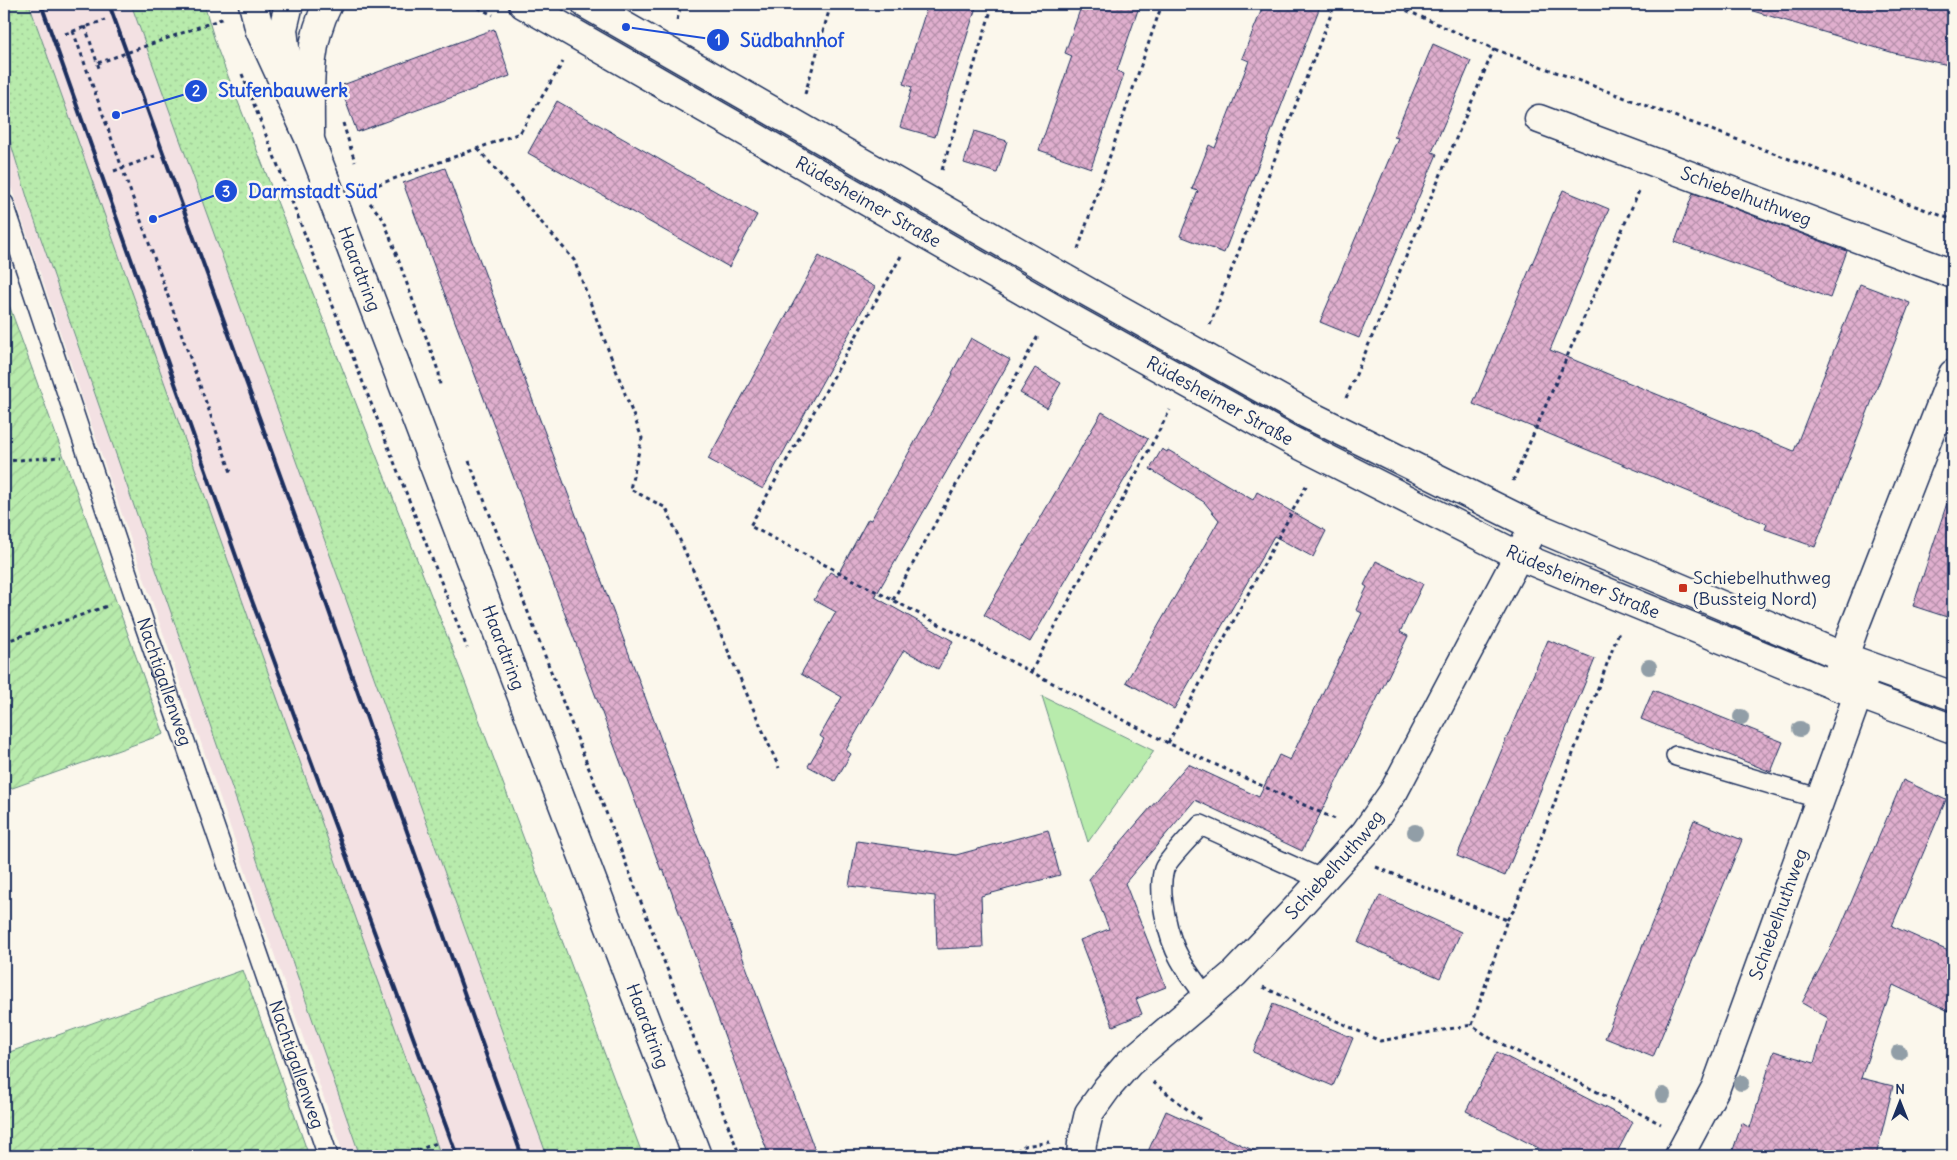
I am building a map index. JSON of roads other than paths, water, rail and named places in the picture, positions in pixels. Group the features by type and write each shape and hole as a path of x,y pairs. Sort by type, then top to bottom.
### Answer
{"street":[{"name":"Haardtring","path":"253,4 260,31 310,140 697,1156"},
{"name":"Haardtring","path":"289,4 283,29 291,100"},
{"name":"Haardtring","path":"310,140 310,82 313,46 328,4"},
{"name":"Rüdesheimer Straße","path":"523,4 1072,319 1275,432 1519,556 1834,685 1953,729"},
{"name":"Rüdesheimer Straße","path":"586,4 1088,292 1307,414 1534,526 1856,662 1953,696"},
{"name":"Schiebelhuthweg","path":"1540,119 1953,274"},
{"name":"Schiebelhuthweg","path":"1834,685 1856,662 1953,374"},
{"name":"Schiebelhuthweg","path":"1081,1150 1089,1113 1107,1088 1129,1063 1234,974 1365,833 1394,791 1534,526"},
{"name":"Schiebelhuthweg","path":"1684,1147 1716,1087 1860,695 1856,662"}],"lane":[{"name":"Nachtigallenweg","path":"4,204 135,597 328,1156"},
{"path":"1676,756 1821,799"},
{"path":"1206,997 1179,957 1170,934 1161,885 1165,867 1201,825 1323,880"}],"railway":[{"path":"41,4 248,590 457,1156"},
{"path":"109,4 313,566 522,1156"}],"place":[{"name":"Südbahnhof","path":"626,27"},
{"name":"Stufenbauwerk","path":"116,115"},
{"name":"Darmstadt Süd","path":"153,219"},
{"name":"Schiebelhuthweg (Bussteig Nord)","path":"1683,588"}]}
